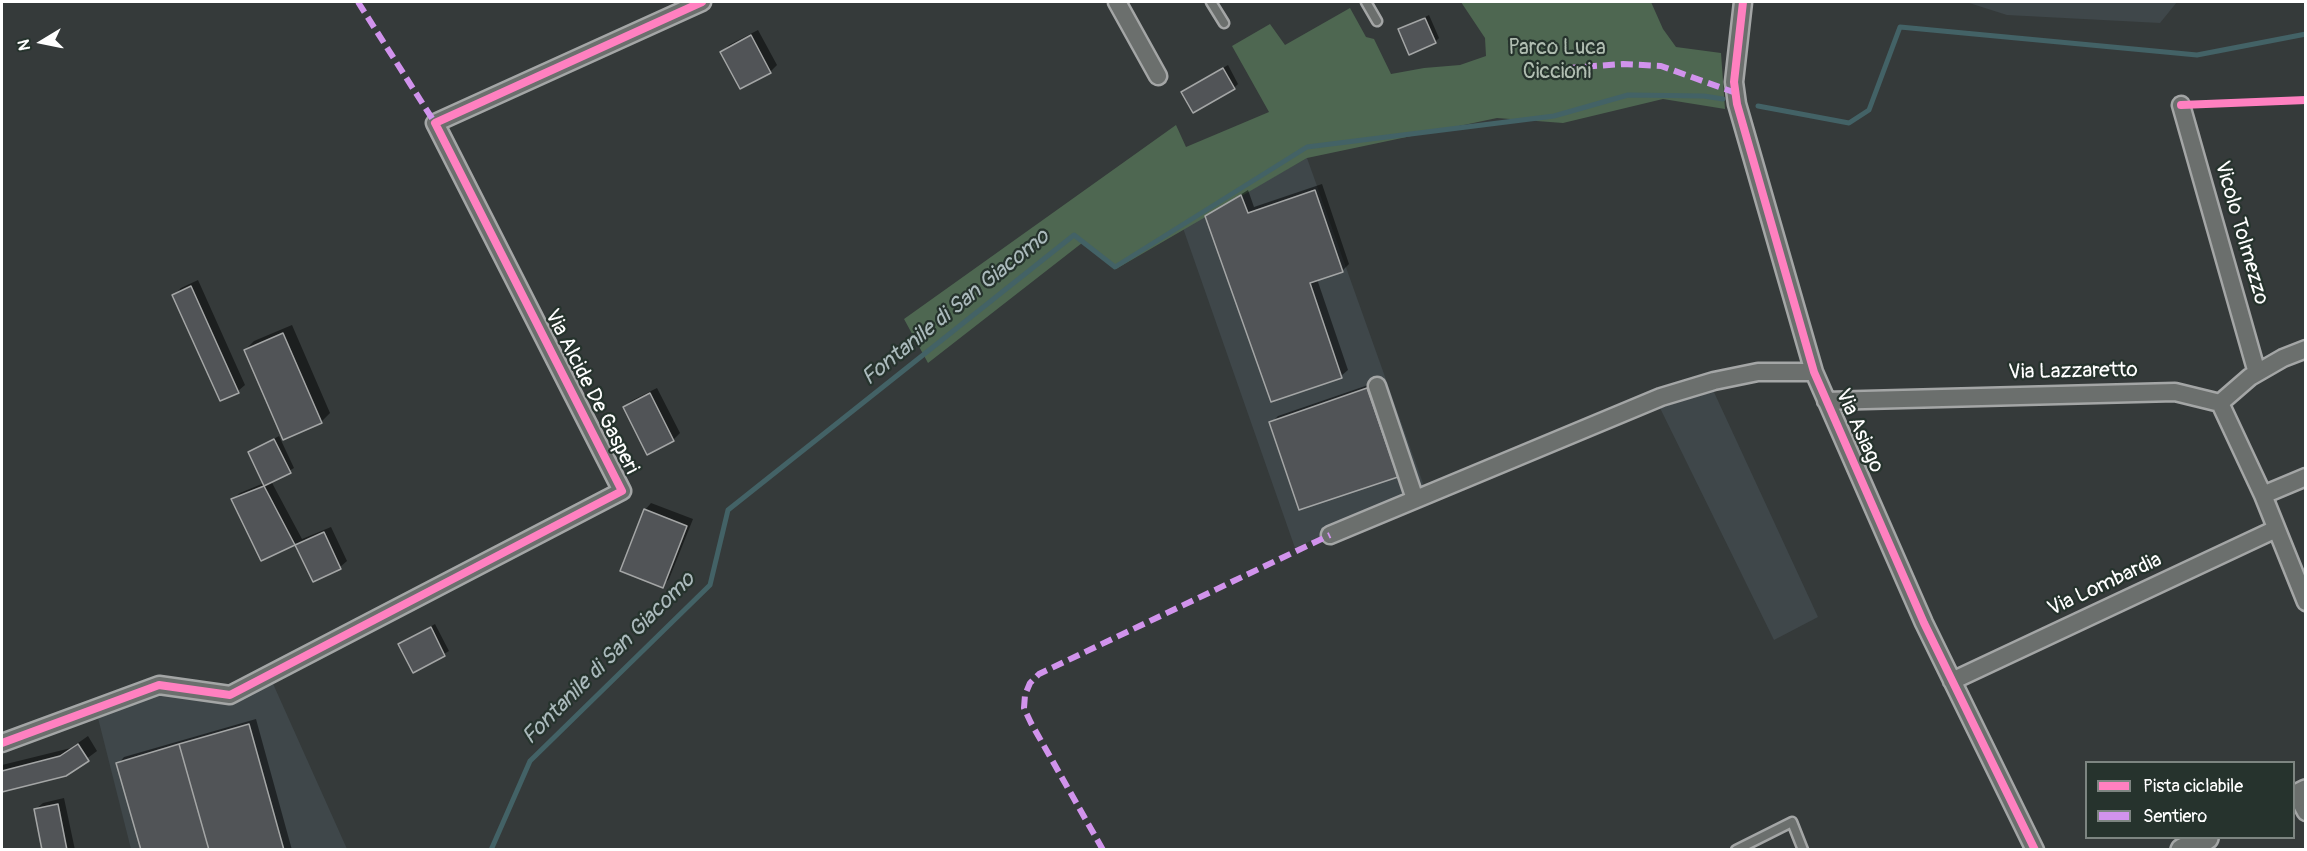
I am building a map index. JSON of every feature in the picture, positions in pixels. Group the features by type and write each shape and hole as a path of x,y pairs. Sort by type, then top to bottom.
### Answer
{"street":[{"name":"Via Alcide De Gasperi","path":"2,743 159,685 230,695 622,491 435,123 702,2"},
{"path":"1117,2 1158,76"},
{"name":"Via Asiago","path":"1743,2 1734,82 1737,104 1814,372 1952,681 2035,849"},
{"name":"Vicolo Tolmezzo","path":"2181,105 2257,373"},
{"path":"2306,349 2283,358 2257,373 2220,403 2262,495 2306,602"},
{"path":"1330,535 1661,397 1714,381 1758,372 1814,372"},
{"path":"1377,386 1415,500"},
{"name":"Via Lazzaretto","path":"1826,401 2175,392 2220,403"},
{"path":"2262,495 2306,477"},
{"name":"Via Lombardia","path":"1952,681 2276,529"},
{"path":"2182,849 2203,839"}],"lane":[{"path":"1211,2 1224,23"},
{"path":"1366,2 1377,21"},
{"path":"1736,849 1792,822 1803,849"}],"shaded area":[{"path":"1966,2 2177,2 2160,23 2007,15"},
{"path":"1307,158 1425,489 1295,548 1183,228"},
{"path":"1713,390 1818,617 1774,640 1660,408"},
{"path":"270,664 270,677 347,849 131,849 94,702 158,681 227,685"}],"green space":[{"name":"Parco Luca Ciccioni","path":"1461,2 1651,2 1663,29 1676,47 1721,53 1725,109 1663,99 1563,123 1497,118 1307,158 1116,269 1082,243 928,363 904,319 1176,125 1186,147 1269,112 1232,46 1270,24 1285,45 1350,8 1366,37 1374,39 1391,74 1460,65 1486,56 1485,38"}],"building":[{"path":"1425,18 1436,43 1409,55 1398,29"},
{"path":"751,35 771,73 740,89 720,52"},
{"path":"1223,68 1235,89 1193,113 1181,92"},
{"path":"1315,190 1343,272 1310,283 1342,378 1271,402 1205,216 1241,195 1248,213"},
{"path":"191,286 239,393 220,401 172,295"},
{"path":"283,333 322,423 283,440 244,350"},
{"path":"1367,388 1398,477 1299,510 1269,422"},
{"path":"650,393 674,441 647,455 623,407"},
{"path":"274,439 291,473 264,486 248,452"},
{"path":"264,486 295,545 261,561 231,499"},
{"path":"644,509 687,526 663,588 620,571"},
{"path":"324,532 341,569 313,582 295,545"},
{"path":"431,627 445,656 413,673 398,644"},
{"path":"249,724 284,850 209,850 179,744"},
{"path":"78,744 89,761 66,776 2,792 2,771 60,756"},
{"path":"179,744 209,850 141,850 116,763"},
{"path":"58,804 67,850 42,850 34,809"}],"waterway":[{"name":"Fontanile di San Giacomo","path":"1758,106 1849,123 1869,110 1900,27 2197,55 2306,34"},
{"name":"Fontanile di San Giacomo","path":"491,850 530,761 710,585 728,510 1074,235 1115,267 1307,147 1554,116 1628,95 1704,96 1723,99"}],"marked path":[{"path":"358,2 435,123"},
{"path":"1567,68 1623,64 1661,66 1736,93"},
{"path":"1103,850 1024,708 1025,695 1030,683 1039,674 1330,535"}],"cycle path":[{"path":"2,743 159,685 230,695 622,491 435,123 702,2"},
{"path":"1743,2 1734,82 1737,104 1814,372 1924,623 2035,850"},
{"path":"2181,105 2306,100"}]}
